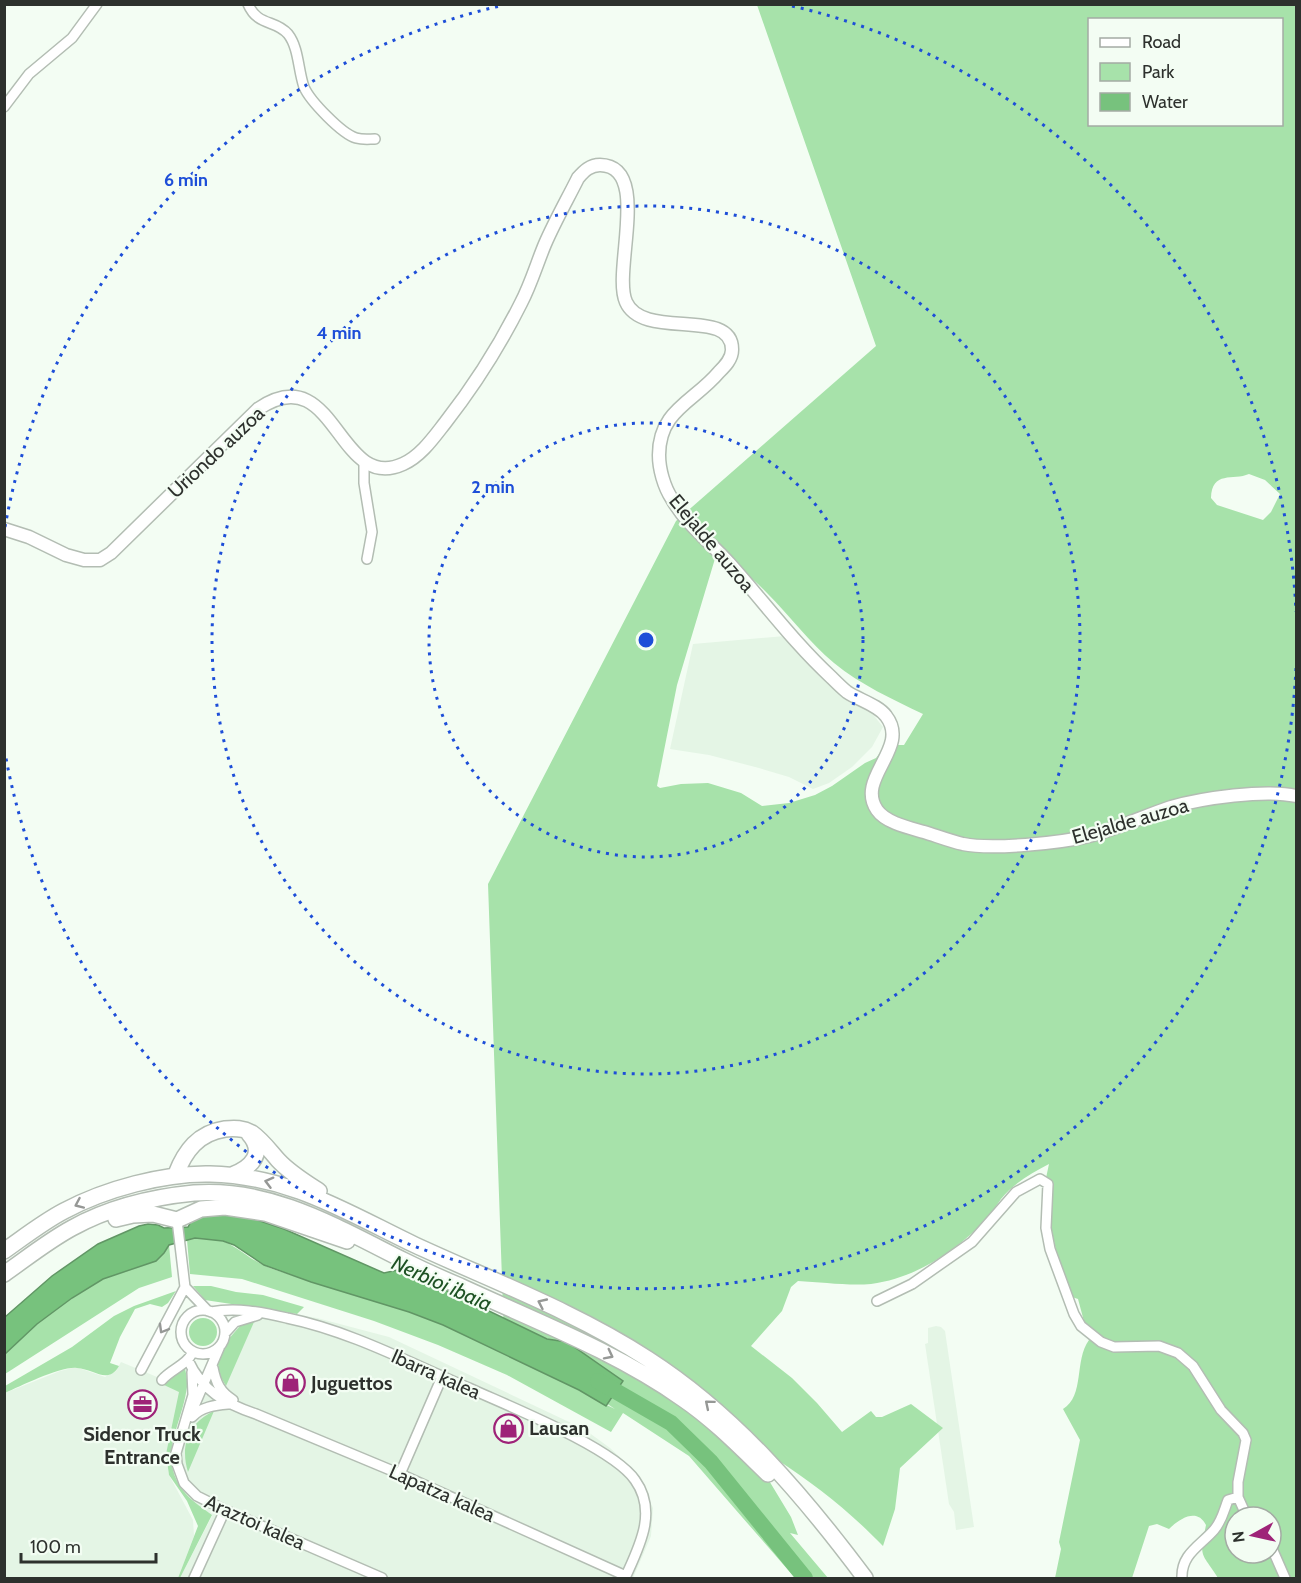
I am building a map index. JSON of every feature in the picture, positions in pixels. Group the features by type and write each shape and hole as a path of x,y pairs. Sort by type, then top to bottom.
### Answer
{"main road":[{"path":"176,1174 190,1147 205,1134 233,1128 245,1130 258,1137 289,1170 356,1214"},
{"path":"232,1175 244,1171 255,1160 254,1140 245,1130"},
{"path":"4,1251 64,1211 111,1191 132,1185 192,1174 232,1175 264,1180 293,1189 356,1214 412,1243 606,1334 662,1368 695,1392 752,1443 806,1503 866,1578"},
{"path":"4,1274 73,1228 94,1218 137,1204 193,1193 260,1198 288,1207 348,1231 404,1260 596,1349 638,1370 684,1399 744,1451 875,1578"},
{"path":"175,1201 177,1220"},
{"path":"4,1283 67,1243 116,1220 133,1215 153,1214 177,1220 201,1209 225,1207 265,1213 404,1260"}],"street":[{"path":"4,107 29,74 72,38 98,4"},
{"path":"248,4 258,19 277,26 290,36 305,89 310,97 349,135 358,139 375,139"},
{"name":"Elejalde auzoa","path":"364,462 382,468 404,464 431,441 475,380 522,302 546,242 578,178 593,166 614,167 622,176 627,193 623,279 626,303 642,318 657,322 714,327 723,331 730,339 732,350 730,359 712,381 671,416 663,427 659,440 659,461 667,489 682,513 825,672 847,692 885,714 892,730 892,742 873,783 872,793 877,810 883,816 946,839 981,846 1056,842 1089,836 1175,806 1217,799 1262,793 1296,796"},
{"name":"Uriondo auzoa","path":"4,529 29,537 66,555 84,560 100,560 111,552 258,409 271,401 287,396 305,399 322,410 356,455 364,462"},
{"path":"364,462 364,483 372,532 367,559"},
{"path":"877,1301 912,1284 972,1242 1016,1192 1040,1179 1048,1184 1046,1228 1050,1249 1074,1314 1081,1326 1101,1342 1114,1347 1159,1346 1178,1353 1193,1366 1221,1410 1243,1433 1246,1440 1238,1482 1238,1497 1242,1505"},
{"path":"177,1220 183,1268 183,1341 204,1386 229,1404 256,1414"},
{"path":"183,1291 221,1320 225,1333 204,1386 183,1428"},
{"path":"141,1370 183,1291"},
{"name":"Ibarra kalea","path":"209,1312 237,1308 287,1318 345,1335 536,1418 609,1458 635,1480 642,1496 646,1526 625,1577"},
{"path":"182,1327 184,1320 195,1312 209,1312"},
{"name":"Ibarra kalea","path":"225,1333 229,1327 242,1318 263,1314"},
{"path":"162,1380 170,1371 216,1350 221,1345"},
{"path":"183,1428 192,1395 191,1360"},
{"path":"212,1367 221,1392 256,1414"},
{"path":"400,1474 442,1377"},
{"path":"183,1428 196,1412 229,1404"},
{"name":"Lapatza kalea","path":"256,1414 400,1474 625,1577"},
{"name":"Araztoi kalea","path":"183,1428 176,1453 177,1464 184,1483 197,1496 382,1578"},
{"path":"1182,1578 1182,1570 1188,1555 1219,1523 1228,1500 1238,1497"},
{"path":"194,1578 225,1510"}],"shaded area":[{"path":"785,636 819,676 854,703 871,712 883,727 872,747 852,767 829,783 813,789 789,777 759,768 709,755 670,749 693,644"},
{"path":"250,1307 317,1318 389,1337 584,1429 610,1448 638,1474 653,1508 651,1536 633,1578 180,1578 212,1516 186,1495 172,1471 170,1457 172,1445 194,1421 223,1347"},
{"path":"936,1326 945,1331 974,1527 956,1530 954,1512 949,1504 925,1344 928,1343 928,1328"},
{"path":"121,1362 186,1389 166,1454 169,1475 193,1520 194,1536 178,1578 5,1578 5,1393 76,1367 105,1377 116,1371"}],"green space":[{"path":"757,5 1296,5 1296,1578 1218,1578 1202,1550 1206,1525 1198,1517 1188,1516 1169,1529 1157,1524 1149,1526 1132,1578 1055,1578 1061,1549 1059,1542 1080,1440 1063,1409 1074,1396 1084,1348 1089,1340 1078,1299 1072,1297 1059,1264 1052,1232 1045,1221 1042,1205 1049,1164 1012,1188 985,1221 960,1243 919,1270 888,1281 871,1284 798,1281 791,1287 782,1311 751,1346 792,1378 842,1432 871,1411 876,1417 882,1417 911,1404 943,1428 900,1468 895,1509 883,1546 832,1499 776,1459 765,1474 791,1517 798,1535 790,1533 828,1578 795,1578 689,1456 623,1413 611,1432 507,1375 438,1345 374,1321 242,1279 190,1274 187,1240 212,1238 223,1241 270,1268 443,1325 615,1409 504,1336 488,884 676,521 876,346","holes":["1249,474 1265,480 1280,494 1271,512 1263,520 1217,505 1211,498 1215,483 1224,478","717,552 743,571 816,646 844,671 888,697 923,714 904,745 886,745 876,758 832,786 815,795 789,803 762,806 741,793 708,783 681,784 660,788 657,786 677,685"]},
{"path":"169,1245 172,1277 139,1288 5,1374 5,1354 37,1324 103,1279 156,1261"},
{"path":"193,1286 211,1286 263,1295 304,1307 297,1314 205,1300"},
{"path":"176,1291 168,1303 162,1307 150,1304 135,1309 120,1337 110,1363 119,1366 115,1372 105,1375 70,1368 41,1377 5,1393 5,1386 72,1347 114,1316"},
{"path":"203,1318 213,1322 217,1332 213,1342 203,1346 193,1342 189,1332 193,1322"},
{"path":"254,1322 226,1386 219,1374 218,1364 227,1341 240,1326"},
{"path":"185,1368 187,1387 173,1442 172,1468 186,1494 212,1515 178,1578 198,1526 187,1501 169,1475 166,1454 179,1392 164,1385 171,1377"},
{"path":"214,1411 188,1472 185,1453 188,1436 198,1422"}],"water":[{"path":"206,1213 251,1218 284,1229 384,1273 402,1269 547,1339 567,1342 623,1381 606,1406 579,1390 443,1325 264,1265 234,1245 223,1241 195,1238 169,1245 156,1261 103,1279 37,1324 5,1354 5,1317 52,1276 98,1244 139,1226 148,1224 164,1228 188,1227 193,1218"}],"waterway":[{"name":"Nerbioi ibaia","path":"598,1381 671,1423 711,1462 805,1578"}],"place":[{"name":"Juguettos","path":"290,1383"},
{"name":"Sidenor Truck Entrance","path":"142,1404"},
{"name":"Lausan","path":"508,1428"}]}
